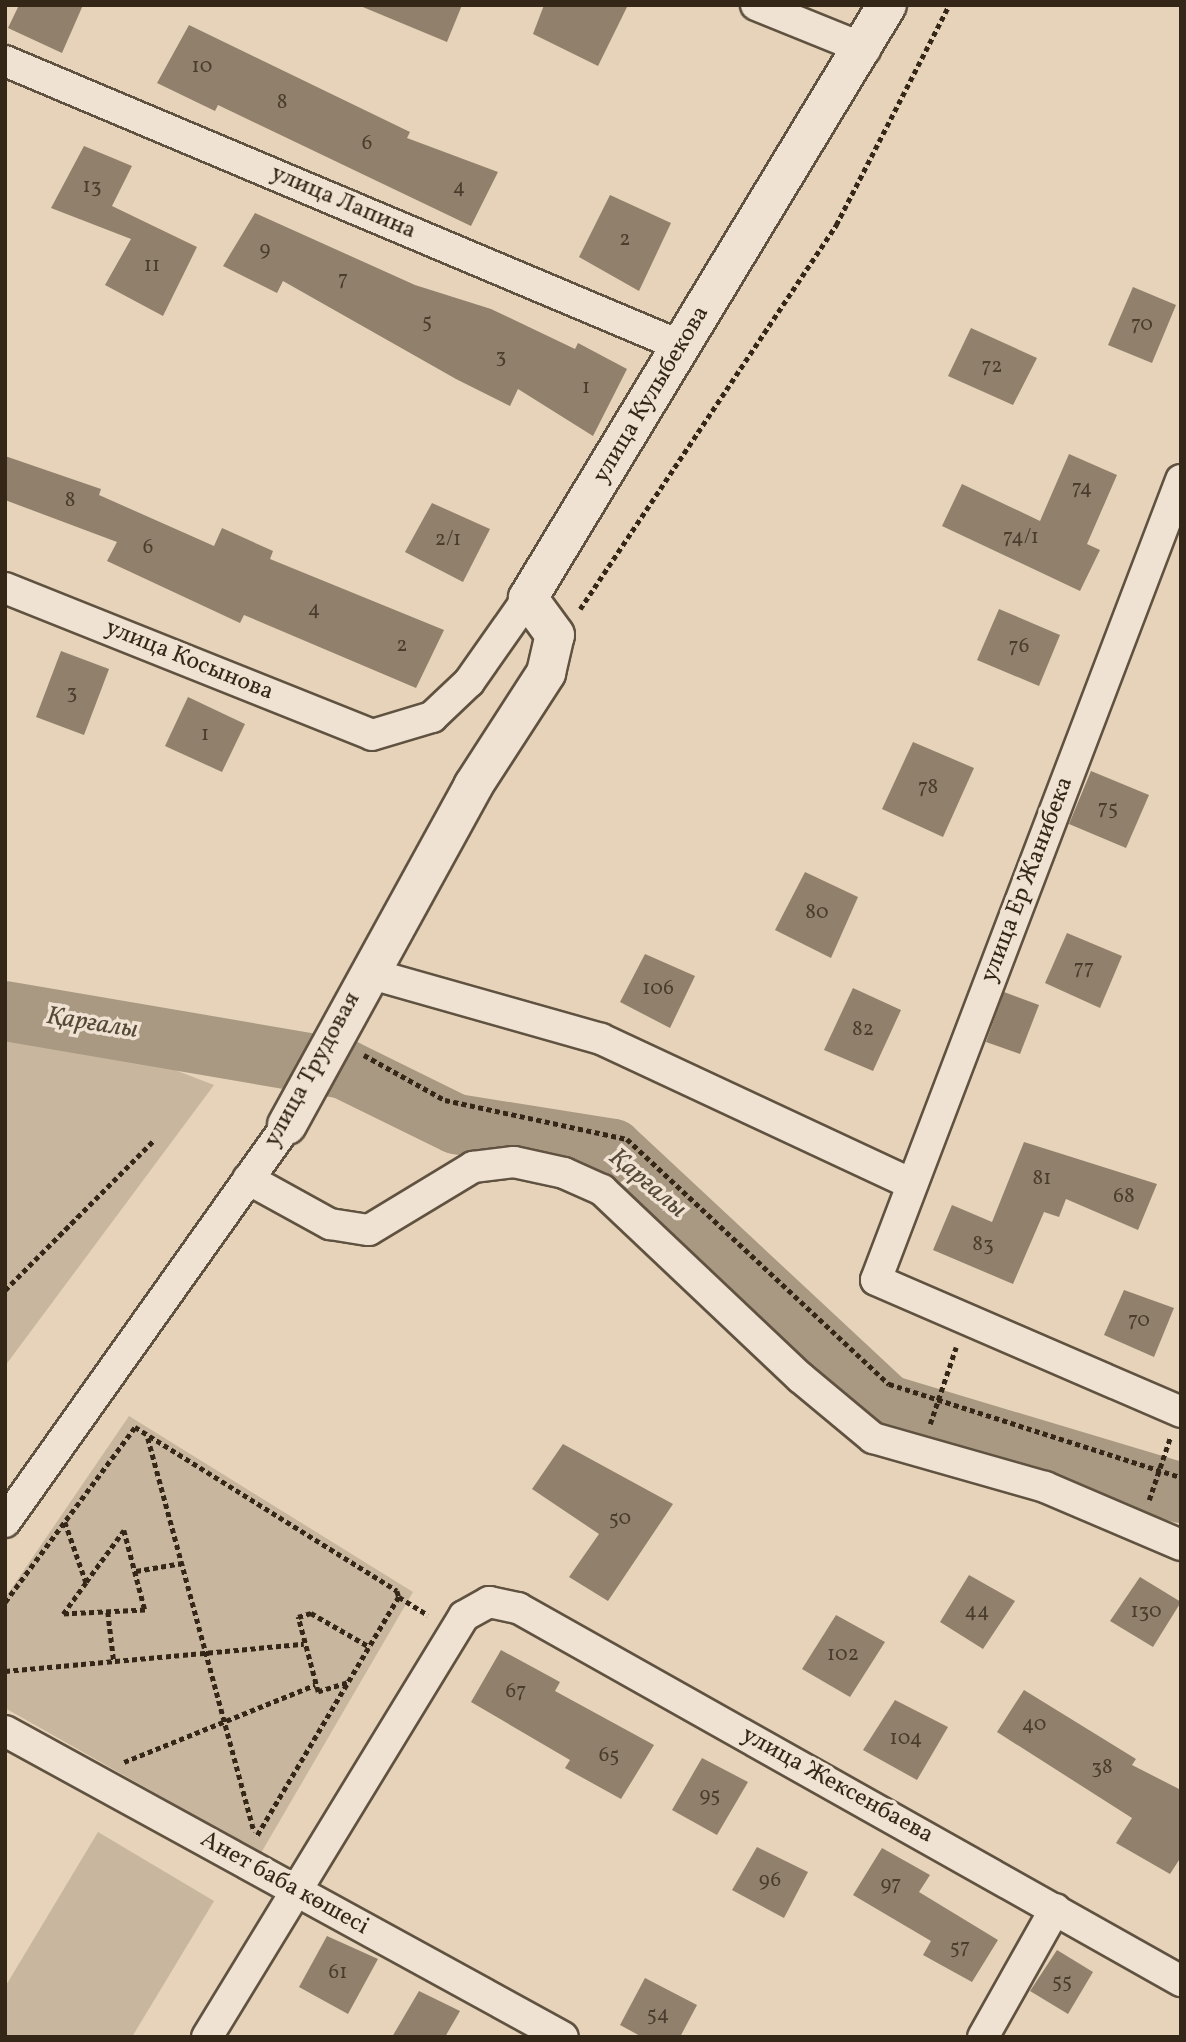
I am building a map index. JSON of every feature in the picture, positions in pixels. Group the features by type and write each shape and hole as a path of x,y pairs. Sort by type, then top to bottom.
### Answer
{"street":[{"path":"756,5 864,49"},
{"name":"улица Кулыбекова","path":"372,735 432,717 469,682 528,598 864,49 887,5"},
{"name":"улица Лапина","path":"5,61 681,346"},
{"name":"улица Ер Жанибека","path":"967,1316 876,1280 1181,480"},
{"name":"улица Косынова","path":"5,588 372,735"},
{"path":"528,598 551,622 554,648"},
{"name":"улица Трудовая","path":"5,1522 287,1125 331,1040 473,786 546,673 554,648"},
{"path":"368,973 601,1039 912,1184"},
{"path":"248,1179 330,1224 369,1230 473,1167 514,1162 564,1173 602,1190 801,1378 873,1438 1045,1487 1181,1545"},
{"path":"967,1316 1180,1410"},
{"name":"улица Жексенбаева","path":"293,1889 464,1616 489,1602 518,1608 1181,1981"},
{"name":"Анет баба көшесі","path":"5,1731 563,2037"},
{"path":"207,2037 293,1889"},
{"path":"983,2037 1055,1909"}],"path":[{"path":"554,648 836,225 949,5"},
{"path":"331,1040 445,1100 627,1139 889,1384 937,1396 1160,1467 1181,1478"},
{"path":"5,1290 153,1141"},
{"path":"928,1431 937,1396 967,1316"},
{"path":"5,1602 135,1427 397,1591 399,1597 256,1838"},
{"path":"148,1437 256,1838"},
{"path":"1152,1494 1160,1467"},
{"path":"65,1521 86,1582"},
{"path":"124,1530 136,1571 145,1610 63,1614 124,1530"},
{"path":"136,1571 182,1563"},
{"path":"108,1612 114,1662"},
{"path":"348,1683 324,1693 315,1685 298,1616 304,1612 370,1647"},
{"path":"5,1671 304,1644"},
{"path":"127,1772 115,1766 315,1685"},
{"path":"244,1832 256,1838"}],"shaded area":[{"path":"5,1029 99,1041 214,1085 5,1366"},
{"path":"129,1416 413,1592 261,1853 5,1708 5,1598"},
{"path":"98,1832 214,1901 132,2037 5,2037 5,1987"}],"building":[{"path":"19,5 83,5 62,53 8,28"},
{"path":"358,5 462,5 447,42"},
{"path":"544,5 628,5 598,66 533,34"},
{"path":"189,25 410,132 407,138 498,172 471,226 218,105 215,111 157,83"},
{"path":"84,146 132,166 112,206 197,247 163,316 105,285 131,239 51,208"},
{"path":"610,195 671,223 639,291 579,257"},
{"path":"255,213 415,285 491,309 575,349 578,343 627,369 593,436 518,389 510,406 456,379 283,281 277,293 223,266"},
{"path":"1133,287 1176,305 1152,363 1108,345"},
{"path":"971,328 1037,358 1013,405 948,376"},
{"path":"1069,454 1117,475 1087,544 1100,550 1080,591 942,526 962,484 1040,521"},
{"path":"5,456 101,489 99,495 214,546 222,528 273,551 270,559 444,630 416,688 244,615 240,623 107,561 117,542 5,500"},
{"path":"432,503 490,529 463,582 405,552"},
{"path":"999,609 1060,635 1039,686 977,660"},
{"path":"61,651 109,669 84,735 36,717"},
{"path":"188,697 245,724 222,772 165,746"},
{"path":"913,742 974,768 943,837 882,809"},
{"path":"1091,771 1149,795 1126,848 1069,824"},
{"path":"805,872 858,897 831,958 775,930"},
{"path":"1067,933 1122,956 1100,1008 1045,983"},
{"path":"645,954 695,976 670,1028 620,1002"},
{"path":"853,988 901,1010 873,1071 824,1050"},
{"path":"1004,992 1039,1005 1020,1054 986,1042"},
{"path":"1024,1142 1157,1184 1138,1230 1066,1199 1059,1217 1044,1212 1013,1284 933,1250 952,1205 992,1222"},
{"path":"1124,1290 1174,1308 1154,1357 1104,1335"},
{"path":"563,1444 673,1504 608,1601 569,1577 599,1534 532,1489"},
{"path":"969,1575 1015,1601 983,1649 940,1622"},
{"path":"1140,1577 1181,1602 1153,1647 1110,1621"},
{"path":"836,1615 885,1642 850,1697 802,1669"},
{"path":"501,1650 560,1682 555,1691 654,1745 621,1799 565,1768 570,1760 471,1702"},
{"path":"1024,1690 1136,1759 1132,1765 1181,1790 1181,1857 1170,1874 1116,1843 1132,1818 997,1732"},
{"path":"895,1700 948,1727 917,1780 863,1750"},
{"path":"702,1758 748,1782 717,1835 672,1810"},
{"path":"757,1847 808,1872 784,1918 732,1890"},
{"path":"882,1848 930,1875 919,1892 998,1940 972,1982 923,1955 931,1941 853,1895"},
{"path":"327,1936 378,1959 348,2014 299,1987"},
{"path":"1057,1950 1093,1972 1068,2014 1030,1991"},
{"path":"645,1978 697,2005 680,2037 642,2037 620,2025"},
{"path":"419,1991 460,2011 445,2037 392,2037"}],"waterway":[{"name":"Қарғалы","path":"5,1011 344,1069 456,1124 613,1149 888,1405 1181,1493"}]}
